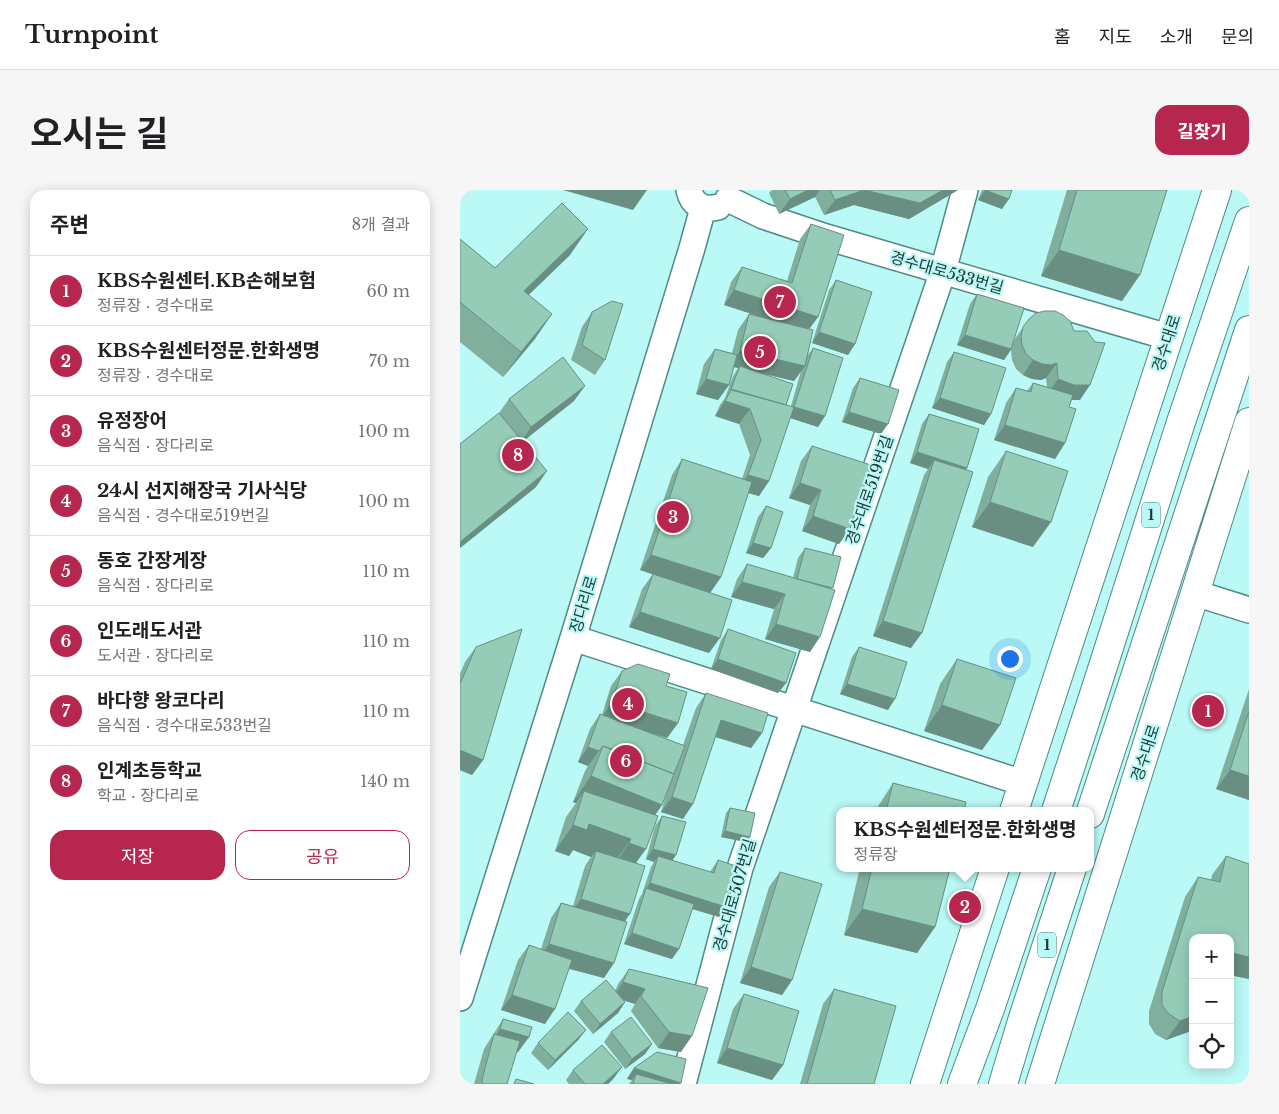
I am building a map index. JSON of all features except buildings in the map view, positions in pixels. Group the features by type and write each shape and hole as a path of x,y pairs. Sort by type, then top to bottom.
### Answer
{"main road":[{"name":"경수대로","path":"1015,807 1217,190"},
{"name":"1","path":"1057,807 1181,422 1249,221"},
{"name":"1","path":"1092,807 1249,330"},
{"name":"경수대로","path":"1044,1083 1249,422"},
{"path":"925,1084 995,872"},
{"name":"1","path":"962,1084 990,1009 1036,872"},
{"name":"1","path":"1003,1084 1071,872"}],"street":[{"path":"943,271 965,190"},
{"path":"696,199 710,209 723,205 729,195"},
{"name":"경수대로533번길","path":"729,195 764,216 826,237 1168,336"},
{"name":"장다리로","path":"460,998 573,638 692,248 696,199"},
{"name":"경수대로519번길","path":"794,709 943,271"},
{"path":"1195,593 1249,610"},
{"path":"573,638 1023,783"},
{"name":"경수대로507번길","path":"682,1084 740,868 794,709"}],"place":[{"name":"바다향 왕코다리","path":"780,302"},
{"name":"동호 간장게장","path":"760,352"},
{"name":"인계초등학교","path":"518,455"},
{"name":"유정장어","path":"673,517"},
{"name":"24시 선지해장국 기사식당","path":"628,704"},
{"name":"KBS수원센터.KB손해보험","path":"1208,711"},
{"name":"인도래도서관","path":"626,761"},
{"name":"KBS수원센터정문.한화생명","path":"965,907"}]}
